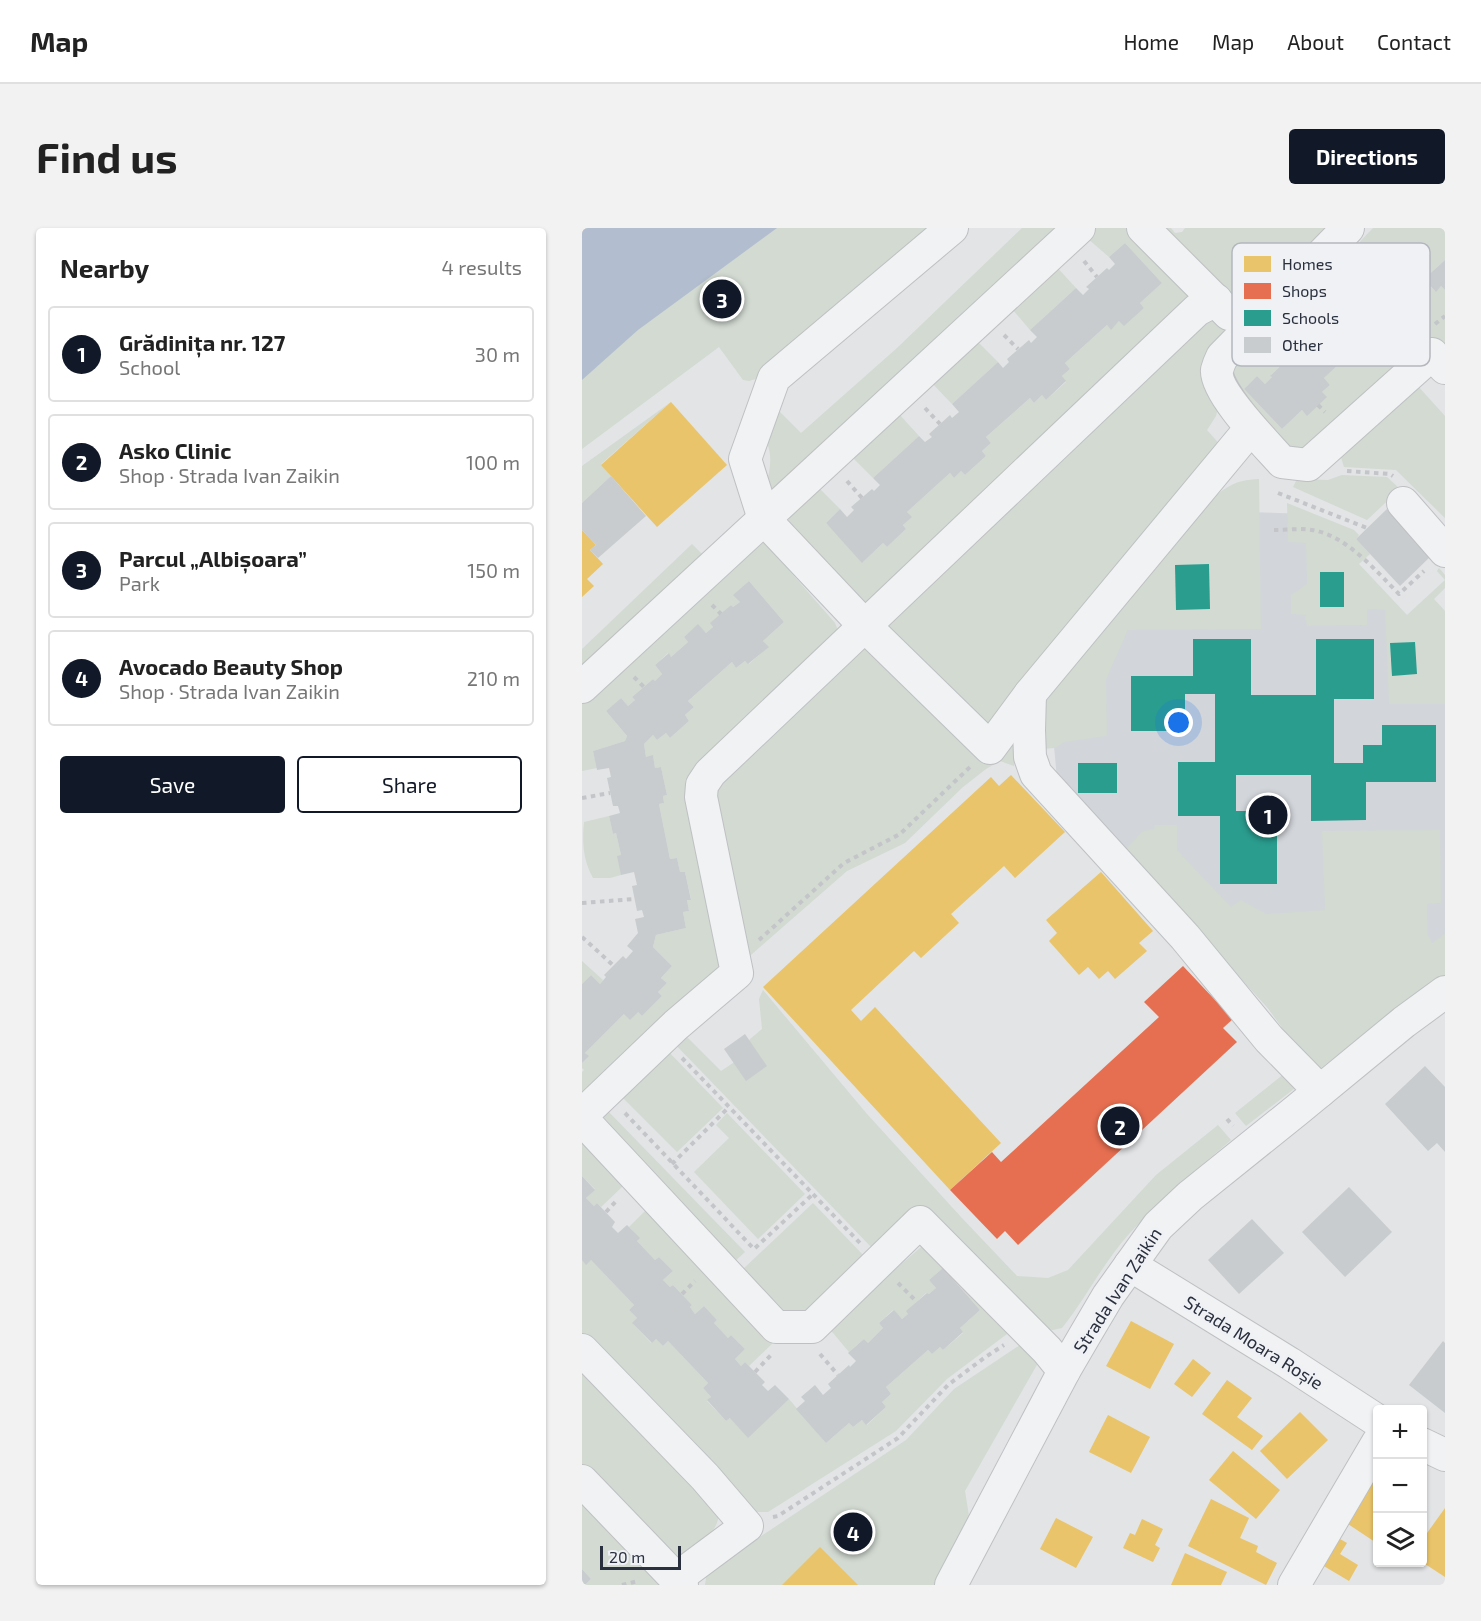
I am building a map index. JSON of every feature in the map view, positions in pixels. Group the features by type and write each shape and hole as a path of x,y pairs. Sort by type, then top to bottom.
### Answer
{"street":[{"path":"952,228 774,378 744,459 764,519 864,625 990,748 1030,694 1251,428"},
{"path":"582,687 1079,228"},
{"path":"1143,228 1232,318"},
{"path":"1333,243 1348,228"},
{"path":"1064,1371 1028,1330 920,1222 812,1327 776,1327 582,1117 662,1038 737,973 701,797 702,785 710,773 1197,310 1216,300"},
{"path":"1232,347 1222,357 1216,372 1221,388 1251,428 1282,462 1308,465 1419,366"},
{"path":"1430,356 1432,354 1445,368"},
{"path":"1403,503 1437,559"},
{"path":"1030,694 1030,757 1036,774 1185,938 1269,1039 1320,1091"},
{"name":"Strada Ivan Zaikin","path":"951,1585 1064,1371 1108,1296 1158,1226 1190,1196 1404,1022 1445,992"},
{"name":"Strada Moara Roșie","path":"1130,1264 1373,1418"},
{"path":"582,1350 705,1477 747,1527 680,1582 582,1481"},
{"path":"1427,1446 1445,1455"},
{"path":"1294,1585 1373,1449"}],"path":[{"path":"1308,465 1329,470 1390,474 1405,487 1403,503"},
{"path":"1274,492 1367,528"},
{"path":"1274,530 1313,530 1340,540 1367,562 1399,594 1437,559"},
{"path":"737,973 744,952 817,886 844,863 900,834 990,748"},
{"path":"582,798 610,793"},
{"path":"582,903 634,899"},
{"path":"582,937 614,966"},
{"path":"662,1038 916,1302"},
{"path":"606,1092 754,1249 812,1195"},
{"path":"672,1164 729,1107"},
{"path":"747,1527 778,1516 898,1438 948,1385 984,1358 1028,1330"}],"shaded area":[{"path":"582,228 943,228 766,376 749,381 743,380 719,347 582,449"},
{"path":"1022,228 1058,228 773,491 766,487 770,455 764,436 773,405 801,433 897,348"},
{"path":"1087,228 1134,228 1203,300 873,611 792,535 789,509 812,490 820,489 840,509 826,523 863,562 883,543 887,547 906,529 903,525 911,517 907,512 950,473 954,478 961,471 965,475 986,456 982,451 991,443 986,437 1030,398 1034,403 1042,395 1046,400 1066,382 1062,376 1070,369 1065,363 1107,325 1111,329 1119,321 1144,308 1140,303 1162,283 1125,243 1109,257 1087,238"},
{"path":"1156,228 1171,228 1175,233 1182,232 1185,228 1345,228 1328,243 1232,243 1232,302"},
{"path":"1373,228 1445,228 1445,260 1430,274 1430,243 1359,243"},
{"path":"1054,264 1076,288 1030,330 1013,310"},
{"path":"1430,286 1435,291 1441,286 1445,290 1445,355 1430,339"},
{"path":"1206,312 1231,330 1219,404 1216,416 1207,430 1231,457 1017,711 1014,766 1000,761 986,769 963,787 905,843 847,871 744,961 707,789"},
{"path":"971,339 980,344 998,362 952,404 931,382"},
{"path":"1232,362 1232,366 1280,366 1265,384 1257,376 1244,389 1282,429 1302,410 1307,415 1322,392 1330,385 1324,378 1337,366 1403,366 1307,454 1285,452 1240,400 1227,367"},
{"path":"1416,384 1445,416 1445,518 1396,470 1344,467 1340,454"},
{"path":"671,402 601,464 611,476 582,503 582,466"},
{"path":"898,413 919,436 873,478 851,456"},
{"path":"1342,475 1387,477 1400,489 1367,520 1293,487 1297,479 1328,480"},
{"path":"1259,479 1261,629 1128,630 1106,680 1107,736 1065,742 1055,748 1040,749 1038,697 1207,503 1231,485"},
{"path":"1287,503 1354,530 1359,535 1356,539 1370,554 1359,564 1407,615 1445,580 1445,588 1434,599 1445,611 1445,704 1389,704 1385,610 1367,609 1367,625 1307,626 1305,615 1291,614 1291,595 1307,584 1306,543 1288,542"},
{"path":"1212,511 1312,514 1445,666 1445,944 1305,1058 1268,1008 1057,778 1049,694"},
{"path":"761,538 835,623 839,633 698,775 727,969 582,1102 582,1072 584,1070 582,1063 588,1056 585,1053 624,1014 638,1012 642,1016 662,996 658,992 667,983 661,978 672,966 653,947 656,935 686,928 683,912 689,911 687,900 691,899 685,872 680,872 677,858 670,859 659,804 664,803 663,796 667,795 661,767 655,768 653,756 646,757 644,744 653,735 657,740 666,733 670,738 689,721 685,715 694,707 688,701 732,662 736,668 745,661 749,664 768,647 763,641 784,622 749,581 734,595 740,602 733,607 731,605 711,623 713,627 706,633 698,625 684,637 688,642 671,657 668,653 655,665 662,674 632,697 635,700 628,706 621,698 606,711 627,736 625,741 593,751 597,768 582,771 582,703"},
{"path":"692,544 702,554 582,671 582,649"},
{"path":"1439,568 1445,575 1445,580 1437,571"},
{"path":"609,816 621,855 621,875 610,878 593,878 584,851 584,822"},
{"path":"1155,825 1177,825 1177,850 1231,907 1241,900 1266,914 1325,910 1322,831 1440,830 1441,903 1427,904 1428,935 1432,943 1445,934 1445,976 1362,1036 1246,1126 1235,1113 1304,1058 1268,1008 1124,851 1143,831 1154,829"},
{"path":"582,961 603,980 600,984 591,975 582,984"},
{"path":"763,990 867,1114 1017,1276 1048,1278 1068,1270 1156,1175 1218,1125 1231,1140 1166,1197 1129,1234 1062,1328 1038,1329 918,1208 874,1250 671,1040 681,1031 721,1071 733,1063 750,1039 762,1029 759,999"},
{"path":"663,1046 723,1108 677,1152 615,1090"},
{"path":"603,1106 745,1252 734,1262 602,1119"},
{"path":"727,1113 805,1194 758,1239 694,1172 729,1138 716,1125"},
{"path":"582,1141 624,1185 601,1207 597,1203 594,1206 586,1198 595,1189 582,1176"},
{"path":"813,1203 865,1257 803,1317 785,1316 742,1270"},
{"path":"649,1207 776,1340 749,1366 745,1362 741,1366 735,1359 745,1349 731,1335 728,1338 714,1323 717,1320 704,1306 695,1314 690,1307 692,1305 673,1285 670,1287 663,1280 673,1271 659,1257 655,1260 637,1241 639,1238 629,1227"},
{"path":"927,1242 1011,1331 947,1379 896,1431 768,1512 747,1509 582,1334 582,1260 591,1260 634,1305 629,1310 637,1318 633,1324 651,1343 656,1339 663,1346 668,1341 708,1383 703,1388 711,1397 707,1401 726,1421 789,1399 826,1443 849,1423 853,1427 862,1420 867,1425 886,1407 882,1402 891,1394 886,1387 928,1350 932,1354 940,1347 943,1350 963,1333 960,1328 980,1310 943,1268 929,1280 936,1288 929,1294 926,1293 902,1319 893,1310 879,1323 883,1328 868,1343 864,1339 849,1352 828,1327"},
{"path":"1023,1343 1038,1363 965,1491 969,1516 934,1585 705,1585 707,1572 906,1440 954,1389"},
{"path":"582,1365 720,1509 715,1528 697,1546 672,1558 582,1472"},
{"path":"582,1495 668,1585 585,1585 591,1579 582,1569"}],"water":[{"path":"582,228 777,228 638,330 582,380"}],"building: Homes":[{"path":"671,402 727,465 657,527 601,465"},
{"path":"582,530 596,545 590,550 603,564 587,579 594,586 582,597"},
{"path":"1011,775 1065,832 1015,878 1004,866 951,914 959,923 921,958 914,951 851,1010 861,1021 875,1007 1001,1143 950,1190 763,987 991,777 999,786"},
{"path":"1101,872 1153,931 1139,943 1147,951 1115,979 1108,971 1099,979 1088,967 1079,975 1049,941 1057,933 1046,920"},
{"path":"1131,1321 1174,1344 1150,1389 1106,1366"},
{"path":"1193,1359 1211,1373 1192,1397 1174,1384"},
{"path":"1227,1380 1252,1398 1237,1417 1263,1436 1252,1450 1202,1414"},
{"path":"1300,1412 1328,1440 1287,1479 1260,1451"},
{"path":"1108,1415 1150,1437 1131,1473 1089,1452"},
{"path":"1233,1451 1280,1490 1256,1519 1209,1480"},
{"path":"1373,1482 1373,1541 1345,1522"},
{"path":"1211,1499 1249,1518 1240,1538 1258,1546 1256,1552 1277,1563 1266,1585 1188,1546"},
{"path":"1445,1508 1445,1577 1427,1565 1427,1533"},
{"path":"1056,1518 1093,1537 1076,1568 1040,1549"},
{"path":"1142,1519 1163,1529 1155,1545 1160,1548 1153,1562 1123,1548 1130,1533 1135,1535"},
{"path":"1333,1535 1347,1543 1340,1554 1358,1565 1349,1581 1317,1562"},
{"path":"820,1547 858,1585 782,1585"},
{"path":"1185,1553 1227,1572 1221,1585 1171,1585"}],"building: Shops":[{"path":"1183,966 1233,1019 1223,1028 1237,1042 1018,1245 1005,1231 997,1239 950,1190 992,1152 1001,1162 1159,1017 1144,1002"}],"building: Schools":[{"path":"1209,564 1210,609 1176,610 1175,565"},
{"path":"1320,572 1344,572 1344,607 1320,607"},
{"path":"1193,639 1251,639 1251,695 1316,695 1316,639 1374,639 1374,699 1334,699 1334,763 1363,763 1363,745 1382,745 1382,725 1436,725 1436,782 1366,782 1366,820 1311,821 1311,775 1236,775 1236,811 1260,811 1260,831 1277,831 1277,884 1220,884 1220,816 1178,816 1178,762 1215,762 1215,694 1185,694 1185,731 1131,731 1131,676 1193,676"},
{"path":"1415,642 1417,674 1392,676 1390,643"},
{"path":"1078,763 1117,763 1117,793 1078,793"}],"building: Other":[{"path":"1125,243 1162,283 1140,303 1144,308 1124,326 1119,321 1111,330 1107,325 1065,363 1070,369 1062,376 1066,381 1046,400 1042,395 1034,403 1030,398 986,437 991,443 982,451 986,456 965,475 961,471 954,478 950,473 907,512 912,517 903,525 906,529 887,547 883,543 862,563 826,523 840,509 847,517 854,510 851,507 880,485 873,478 919,436 925,442 932,437 929,434 950,415 952,418 959,412 952,404 998,362 1003,368 1009,362 1007,359 1029,340 1031,343 1037,337 1030,330 1076,288 1083,295 1089,289 1086,287 1107,268 1109,270 1115,264 1109,257"},
{"path":"1445,260 1445,290 1441,286 1436,292 1430,286 1430,274"},
{"path":"1281,366 1337,366 1324,378 1330,385 1322,392 1327,397 1307,416 1302,410 1282,429 1244,389 1257,376 1265,384 1272,377 1270,376"},
{"path":"611,476 646,516 598,558 590,550 596,545 582,530 582,503"},
{"path":"1387,509 1431,556 1400,586 1356,539"},
{"path":"749,581 784,622 763,641 769,647 748,664 745,661 736,668 732,662 688,701 694,707 685,715 689,721 670,738 666,733 657,740 653,735 644,744 646,757 653,755 655,768 661,767 667,795 663,796 664,803 659,804 670,859 677,858 680,872 685,872 691,900 687,900 689,911 683,912 686,928 656,935 653,947 672,966 661,978 667,983 658,992 662,996 642,1016 638,1012 630,1020 624,1014 585,1053 589,1056 582,1063 582,984 591,975 600,984 606,977 604,975 623,956 626,959 633,951 627,946 638,933 635,919 644,917 642,910 637,911 632,886 637,885 634,872 621,875 617,856 621,855 609,816 620,813 618,806 613,806 607,778 611,777 609,768 597,770 593,751 625,741 627,736 606,711 621,698 628,706 635,700 632,697 662,674 655,665 669,653 671,657 688,642 684,637 698,624 706,633 713,627 710,623 731,605 733,607 740,602 733,595"},
{"path":"745,1034 767,1066 746,1081 724,1049"},
{"path":"1425,1066 1445,1087 1445,1152 1437,1143 1428,1151 1385,1104"},
{"path":"582,1176 595,1190 586,1198 594,1206 597,1203 615,1222 612,1227 618,1233 627,1225 640,1238 637,1241 655,1260 659,1257 673,1271 663,1280 670,1287 673,1285 692,1305 690,1307 695,1314 704,1306 717,1320 714,1323 728,1338 731,1335 745,1349 735,1359 741,1366 745,1362 765,1382 762,1385 768,1391 775,1385 789,1399 748,1438 730,1418 726,1421 707,1400 711,1397 703,1388 708,1383 668,1341 663,1346 656,1339 652,1343 632,1323 637,1318 629,1310 634,1305 591,1260 586,1265 582,1260"},
{"path":"1349,1187 1392,1232 1345,1277 1302,1232"},
{"path":"1252,1219 1284,1253 1239,1294 1208,1260"},
{"path":"943,1268 980,1310 960,1328 963,1332 943,1350 940,1347 932,1354 928,1350 886,1387 891,1394 882,1402 886,1407 866,1425 862,1420 853,1427 849,1423 826,1443 796,1409 805,1401 801,1397 815,1385 823,1395 831,1388 828,1384 856,1361 848,1353 864,1339 868,1343 883,1328 879,1323 894,1310 902,1319 908,1314 906,1311 936,1288 929,1280"},
{"path":"1443,1341 1445,1343 1445,1413 1409,1385"},
{"path":"582,1569 591,1579 585,1585 582,1585"}],"place":[{"name":"Parcul „Albișoara”","path":"722,299"},
{"name":"Grădinița nr. 127","path":"1268,815"},
{"name":"Asko Clinic","path":"1120,1126"},
{"name":"Avocado Beauty Shop","path":"853,1532"}]}
